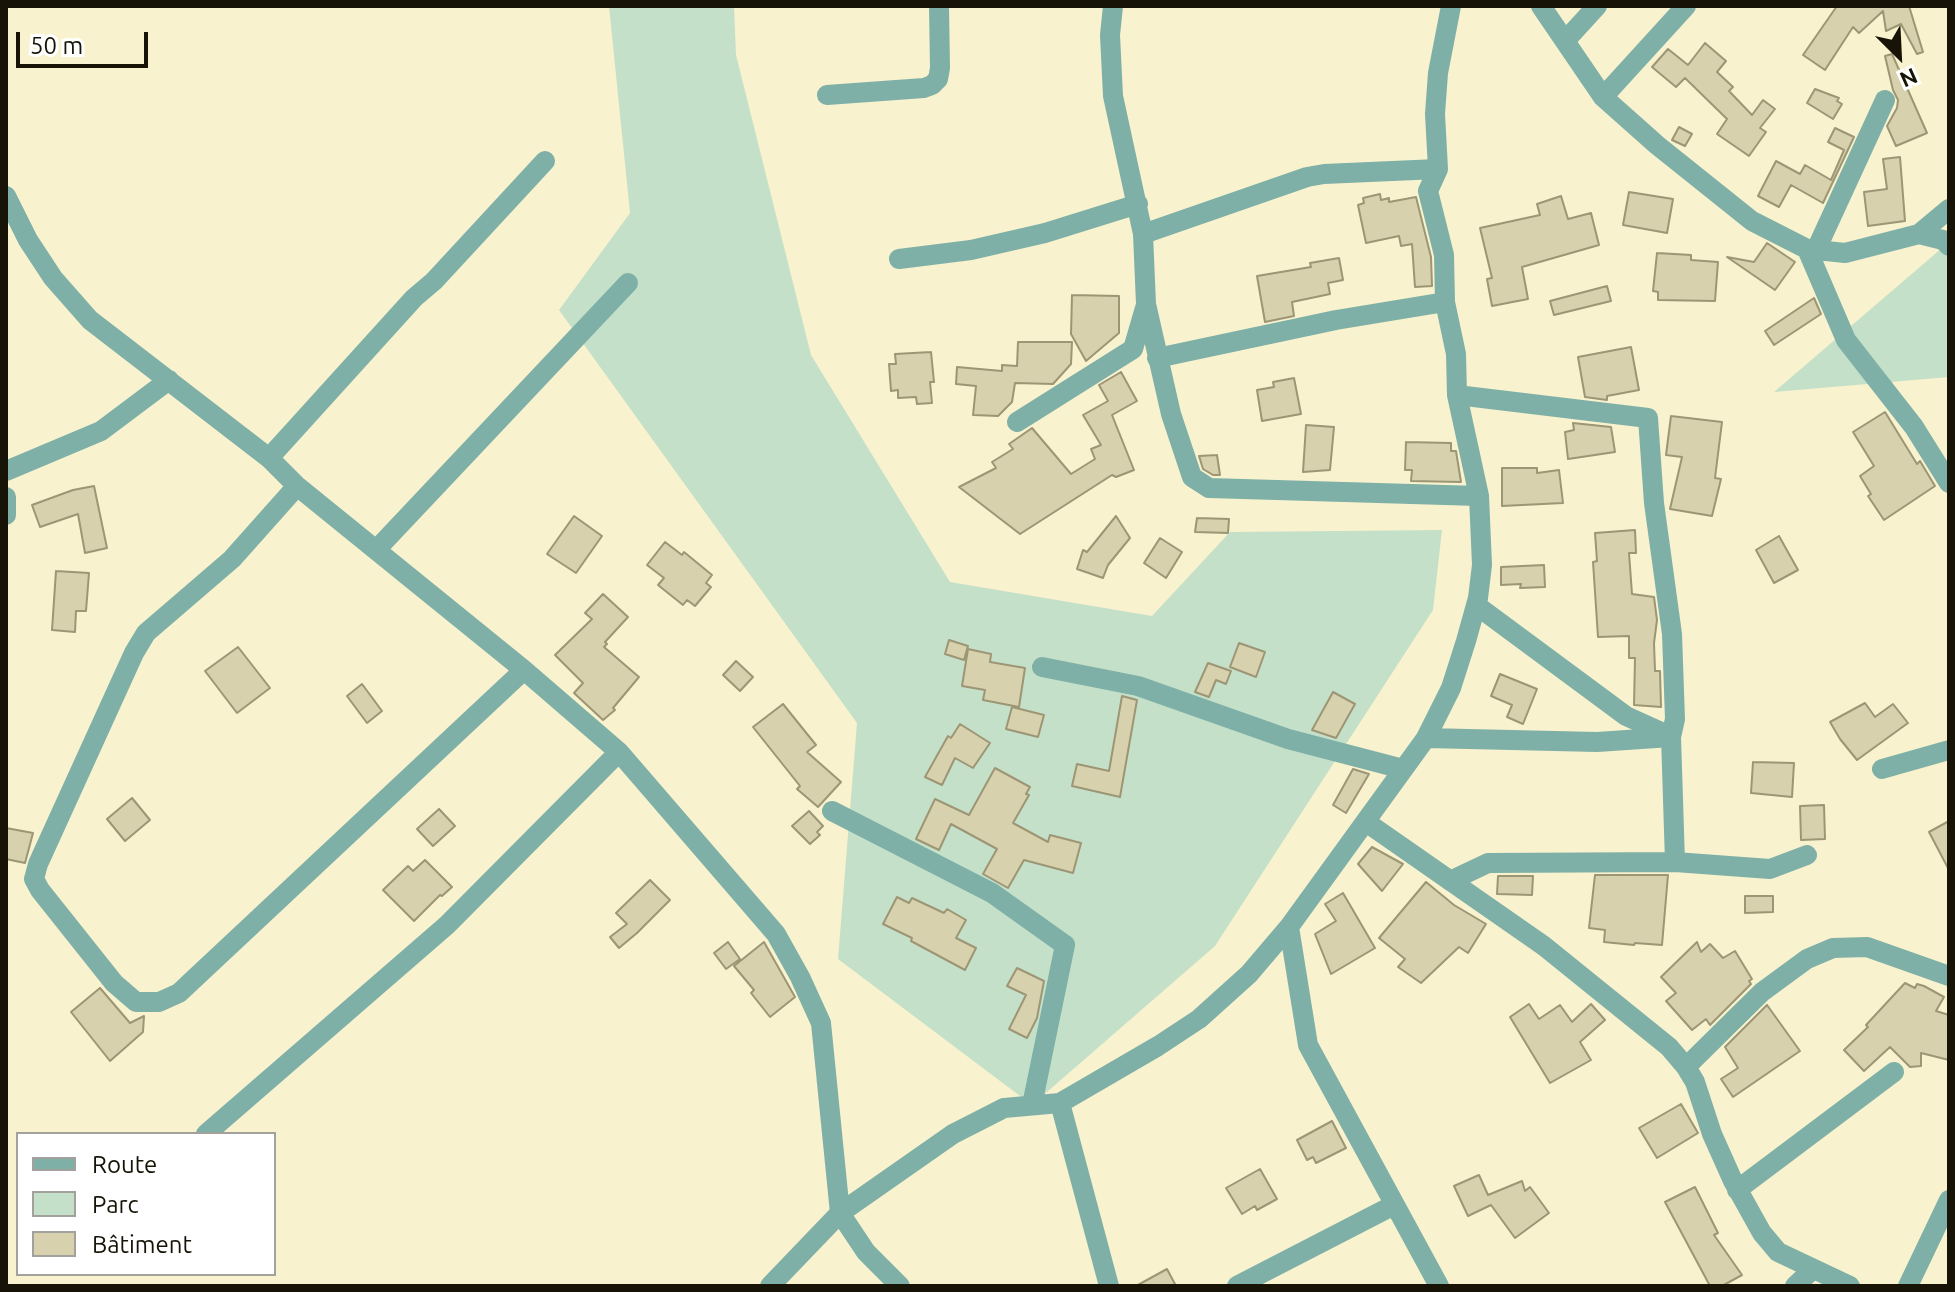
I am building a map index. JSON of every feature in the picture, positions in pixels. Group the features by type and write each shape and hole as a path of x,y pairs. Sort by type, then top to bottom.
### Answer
{"street":[{"path":"827,95 932,85 938,79 940,68 939,6"},
{"path":"1113,6 1110,35 1113,96 1143,234 1146,304 1157,358 1192,477 1209,488 1479,496"},
{"path":"770,1286 840,1213 953,1134 1004,1108 1060,1103 1199,1019 1249,974 1289,927 1426,738 1451,688 1476,605 1482,565 1479,496 1457,395 1456,354 1445,302 1444,255 1428,191 1438,169 1438,73 1451,6"},
{"path":"1541,6 1603,97 1752,221 1812,250 1855,251 1919,234 1949,209"},
{"path":"1565,41 1597,6"},
{"path":"1603,97 1686,6"},
{"path":"1885,100 1812,250 1846,340 1914,427 1949,483"},
{"path":"269,458 414,298 434,281 545,161"},
{"path":"1143,234 1288,183 1324,174 1438,169"},
{"path":"6,196 28,240 69,299 90,320 269,458 297,486 524,670 619,752 776,934 821,1023 840,1213 866,1252 900,1286"},
{"path":"899,259 971,250 1045,233 1138,204"},
{"path":"1919,234 1943,240 1949,246"},
{"path":"376,550 628,283"},
{"path":"1157,358 1336,320 1445,302"},
{"path":"1017,422 1133,349 1146,304"},
{"path":"6,471 101,431 169,380"},
{"path":"1457,395 1648,418 1654,503 1672,634 1675,862"},
{"path":"297,486 232,559 146,633 38,864 34,879 40,890 114,983 136,1002 159,1002 179,993 524,670"},
{"path":"6,497 6,515"},
{"path":"1476,605 1626,716 1671,737"},
{"path":"1042,667 1138,686 1288,739 1403,769"},
{"path":"1426,738 1597,742 1671,737"},
{"path":"1882,769 1949,750"},
{"path":"208,1132 447,925 619,752"},
{"path":"832,811 992,893 1065,945 1032,1105"},
{"path":"1366,822 1544,946 1669,1047 1686,1067 1702,1098 1712,1134 1737,1190 1762,1233 1778,1252 1850,1286"},
{"path":"1450,881 1488,863 1675,862 1770,869 1807,855"},
{"path":"1289,927 1308,1045 1439,1286"},
{"path":"1686,1067 1762,992 1807,959 1833,948 1867,947 1949,976"},
{"path":"1737,1190 1894,1072"},
{"path":"1060,1103 1109,1286"},
{"path":"1908,1286 1949,1200"},
{"path":"1237,1286 1394,1205"},
{"path":"1795,1286 1813,1269"}],"green space":[{"path":"609,6 734,6 736,55 811,355 950,582 1152,616 1230,532 1442,530 1433,610 1215,946 1032,1105 838,959 857,723 559,310 630,213"},
{"path":"1949,242 1949,377 1774,392"}],"building":[{"path":"1837,6 1909,6 1923,52 1917,54 1901,24 1886,31 1883,11 1859,33 1853,27 1825,70 1803,55"},
{"path":"1705,43 1726,61 1717,72 1733,87 1729,91 1752,115 1763,100 1775,109 1760,128 1766,132 1749,156 1717,134 1727,119 1685,78 1676,87 1652,67 1668,49 1688,65"},
{"path":"1892,54 1927,133 1896,146 1887,126 1898,100 1885,56"},
{"path":"1815,89 1839,98 1837,101 1842,104 1833,119 1807,103"},
{"path":"1679,127 1692,134 1685,146 1672,140"},
{"path":"1835,128 1854,137 1823,203 1791,185 1779,207 1758,196 1776,161 1800,174 1805,165 1831,180 1844,150 1828,142"},
{"path":"1900,157 1905,221 1868,226 1864,192 1887,189 1883,159"},
{"path":"1629,192 1673,199 1667,233 1623,225"},
{"path":"1380,194 1381,200 1389,198 1389,202 1416,197 1431,257 1432,286 1415,287 1412,244 1401,246 1399,236 1366,243 1358,205 1364,203 1363,198"},
{"path":"1561,196 1568,219 1591,213 1599,245 1522,267 1528,299 1492,306 1487,279 1492,278 1480,228 1540,215 1537,204"},
{"path":"1767,243 1795,262 1775,290 1727,257 1754,262"},
{"path":"1657,253 1691,255 1691,260 1718,262 1715,301 1658,300 1658,292 1653,291"},
{"path":"1339,258 1343,280 1328,283 1330,294 1292,302 1294,316 1265,322 1257,276 1311,267 1310,263"},
{"path":"1607,286 1611,301 1554,315 1550,301"},
{"path":"1072,295 1119,296 1119,333 1086,361 1071,334"},
{"path":"1814,298 1821,314 1774,345 1765,331"},
{"path":"1018,342 1072,342 1071,364 1053,384 1015,383 1012,402 998,416 973,415 976,386 956,384 957,367 1002,371 1002,365 1017,366"},
{"path":"1631,347 1639,390 1607,396 1607,400 1585,397 1578,357"},
{"path":"931,352 934,382 930,382 932,403 917,404 916,397 898,398 898,390 891,391 889,364 896,364 895,354"},
{"path":"1121,372 1137,401 1112,415 1134,470 1116,477 1112,475 1020,534 959,487 996,468 992,462 1013,449 1009,444 1032,428 1071,474 1095,459 1091,449 1101,445 1083,415 1108,401 1099,385"},
{"path":"1294,378 1301,414 1262,421 1257,390 1274,387 1273,382"},
{"path":"1885,412 1917,464 1920,461 1935,486 1884,520 1868,496 1871,494 1860,476 1874,466 1853,432"},
{"path":"1671,416 1722,422 1715,478 1721,479 1712,516 1670,509 1682,457 1666,455"},
{"path":"1573,423 1611,427 1615,452 1568,459 1565,432 1574,430"},
{"path":"1306,425 1334,427 1330,470 1303,472"},
{"path":"1406,442 1451,443 1451,451 1456,451 1461,482 1411,481 1412,470 1405,470"},
{"path":"1217,455 1220,475 1213,475 1203,469 1199,456"},
{"path":"1502,468 1537,468 1537,473 1559,470 1563,503 1502,506"},
{"path":"94,486 107,548 85,553 78,514 40,527 32,505"},
{"path":"574,516 602,536 576,573 547,554"},
{"path":"1116,516 1130,538 1108,565 1103,578 1077,569 1083,550 1087,552"},
{"path":"1197,518 1229,519 1228,533 1195,532"},
{"path":"1635,530 1636,553 1629,553 1632,594 1654,597 1657,620 1655,671 1660,671 1661,707 1634,705 1635,658 1629,658 1629,636 1598,637 1593,562 1597,561 1595,533"},
{"path":"1779,536 1798,570 1774,583 1756,550"},
{"path":"1160,538 1182,552 1166,578 1144,563"},
{"path":"665,542 682,555 684,552 712,575 706,583 711,587 695,606 687,600 683,605 658,585 664,578 647,565"},
{"path":"1544,565 1545,587 1501,585 1501,567"},
{"path":"56,571 89,573 86,611 76,611 75,632 52,630"},
{"path":"603,594 628,617 604,647 639,677 613,708 615,710 603,720 574,693 583,683 555,655 592,619 585,613"},
{"path":"949,640 968,646 964,660 945,654"},
{"path":"1239,643 1265,652 1256,677 1230,667"},
{"path":"238,647 270,688 237,713 205,671"},
{"path":"968,649 991,654 990,662 1025,668 1019,707 983,700 985,690 962,686"},
{"path":"736,661 753,677 740,691 723,675"},
{"path":"1208,663 1231,671 1226,684 1216,680 1209,697 1195,692"},
{"path":"1500,674 1537,689 1523,724 1507,717 1512,705 1491,696"},
{"path":"362,684 382,711 367,723 347,696"},
{"path":"1333,692 1355,704 1336,738 1312,730"},
{"path":"1122,696 1137,700 1120,797 1072,786 1077,764 1109,771"},
{"path":"1865,703 1875,717 1893,704 1908,723 1857,760 1830,722"},
{"path":"783,704 816,745 807,752 841,782 818,807 797,789 800,786 753,727"},
{"path":"1012,707 1044,715 1038,737 1006,729"},
{"path":"960,724 990,743 973,768 955,758 942,785 925,777 948,736 951,738"},
{"path":"1753,762 1794,763 1792,797 1751,793"},
{"path":"995,768 1030,787 1026,794 1029,795 1013,823 1048,842 1050,835 1081,843 1073,873 1024,860 1008,888 983,874 997,849 951,824 939,850 916,839 935,799 969,815"},
{"path":"1353,769 1369,774 1346,813 1333,805"},
{"path":"132,798 150,820 125,841 107,819"},
{"path":"1824,805 1825,839 1801,840 1800,806"},
{"path":"439,809 455,826 433,846 417,829"},
{"path":"809,811 823,826 817,832 820,835 810,844 792,826"},
{"path":"1949,821 1949,870 1929,832"},
{"path":"6,828 33,833 25,863 6,859"},
{"path":"1372,847 1403,864 1382,891 1358,864"},
{"path":"425,860 452,887 414,921 383,890 408,866 413,871"},
{"path":"1595,875 1668,875 1662,945 1604,942 1605,930 1589,928"},
{"path":"1498,876 1533,876 1532,895 1497,894"},
{"path":"650,880 670,900 619,948 610,937 627,924 616,913"},
{"path":"1426,882 1454,905 1486,924 1468,953 1459,947 1421,983 1398,967 1405,959 1379,938"},
{"path":"1343,893 1375,948 1331,974 1315,934 1336,921 1325,904"},
{"path":"1745,896 1773,896 1773,912 1745,913"},
{"path":"897,897 909,903 912,898 944,913 947,909 966,920 956,938 976,948 965,970 883,924"},
{"path":"728,942 740,959 726,969 714,953"},
{"path":"764,942 795,997 770,1017 751,993 754,990 734,966"},
{"path":"1697,942 1701,952 1710,944 1723,958 1735,951 1752,979 1749,981 1751,984 1710,1025 1706,1019 1692,1030 1666,1001 1676,993 1661,977"},
{"path":"1017,968 1044,981 1037,1018 1027,1038 1009,1029 1026,995 1007,986"},
{"path":"1905,983 1915,988 1917,984 1924,986 1944,997 1936,1011 1949,1015 1949,1060 1921,1053 1921,1066 1910,1067 1890,1047 1864,1071 1844,1050"},
{"path":"100,988 130,1023 144,1016 143,1032 110,1061 71,1012"},
{"path":"1529,1004 1539,1019 1560,1005 1572,1022 1591,1004 1605,1020 1580,1042 1591,1060 1550,1083 1510,1017"},
{"path":"1767,1005 1800,1051 1733,1097 1721,1079 1738,1068 1725,1047"},
{"path":"1681,1104 1698,1133 1657,1158 1639,1128"},
{"path":"1332,1121 1346,1148 1316,1163 1313,1157 1307,1160 1297,1140"},
{"path":"1260,1169 1277,1199 1242,1214 1226,1188"},
{"path":"1479,1175 1488,1195 1522,1181 1525,1191 1530,1187 1549,1213 1515,1238 1491,1205 1468,1216 1454,1186"},
{"path":"1695,1187 1718,1233 1714,1235 1742,1275 1722,1286 1710,1286 1665,1202"},
{"path":"1167,1269 1176,1286 1136,1286"}]}
